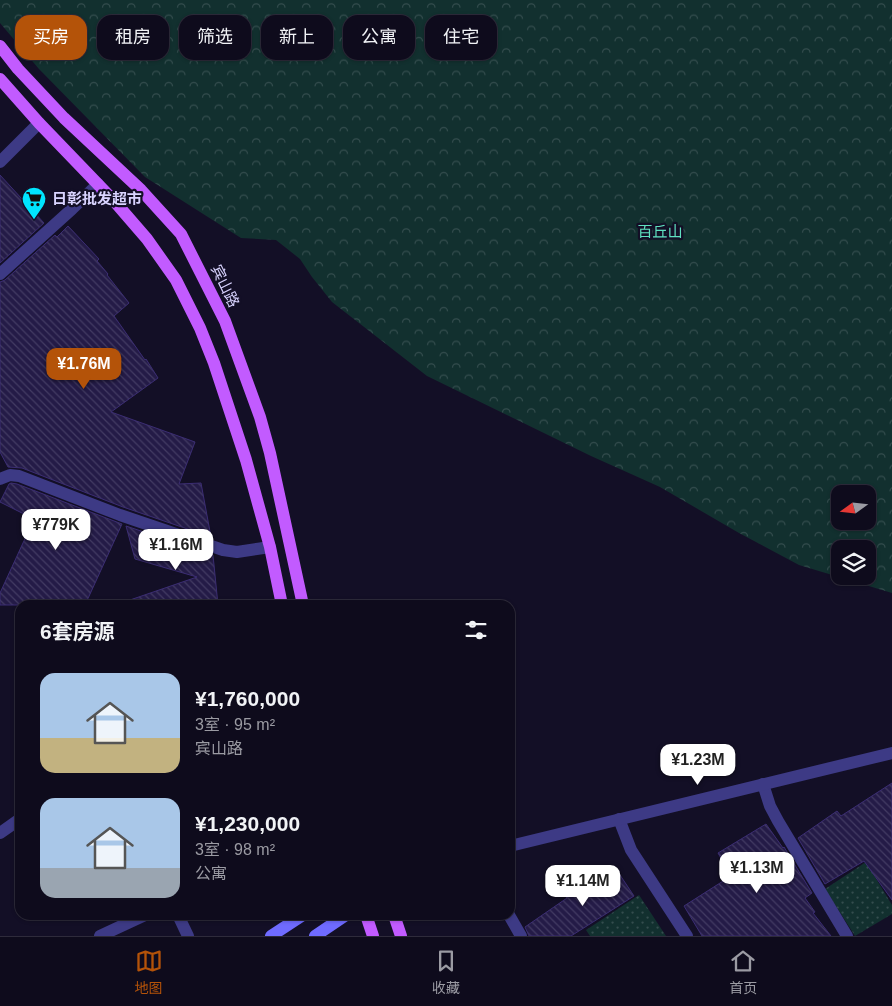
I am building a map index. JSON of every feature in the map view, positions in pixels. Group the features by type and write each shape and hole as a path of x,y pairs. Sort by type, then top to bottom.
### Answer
{"main road":[{"name":"宾山路","path":"0,46 18,70 89,142 141,190 181,234 224,321 260,418 270,453 302,600"},
{"path":"0,79 39,123 115,202 147,239 176,280 200,328 214,363 246,460 270,547 281,600"},
{"path":"271,936 295,920"},
{"path":"316,936 339,920"},
{"path":"368,920 373,936"},
{"path":"395,920 400,936"}],"street":[{"path":"0,162 39,123"},
{"path":"0,274 98,184"},
{"path":"0,479 10,475 18,476 120,515 223,550 238,552 270,547"},
{"path":"515,845 892,753"},
{"path":"763,784 770,806 781,828 846,936"},
{"path":"618,819 631,850 687,936"},
{"path":"0,833 15,822"},
{"path":"100,936 134,920"},
{"path":"180,920 188,936"},
{"path":"512,920 521,936"}],"green space":[{"name":"百丘山","path":"0,0 892,0 892,593 865,585 876,585 876,540 831,540 831,575 799,565 660,487 591,456 427,376 332,302 300,259 276,240 241,238 145,177 39,69 31,60 87,60 87,15 15,15 15,41 0,23"},
{"path":"866,862 892,905 892,914 855,936 825,889"},
{"path":"639,895 666,936 590,936 586,930"}],"building":[{"path":"0,175 44,223 0,263"},
{"path":"68,226 99,259 97,261 129,303 114,316 158,378 111,412 195,442 179,484 201,483 211,537 123,507 22,468 8,467 0,452 0,282 5,280 55,235 57,237"},
{"path":"9,484 17,484 122,524 87,600 15,600 15,605 0,605 0,593 34,519 0,502"},
{"path":"126,526 213,555 218,600 130,600 197,577 135,559"},
{"path":"892,783 892,900 864,861 825,884 798,838 837,811 841,816"},
{"path":"766,824 784,847 812,893 805,898 815,912 813,913 831,936 702,936 684,906 731,876 718,853"},
{"path":"614,866 634,896 571,936 529,936 525,927 566,897"}],"place":[{"name":"日彰批发超市","path":"34,220"}]}
